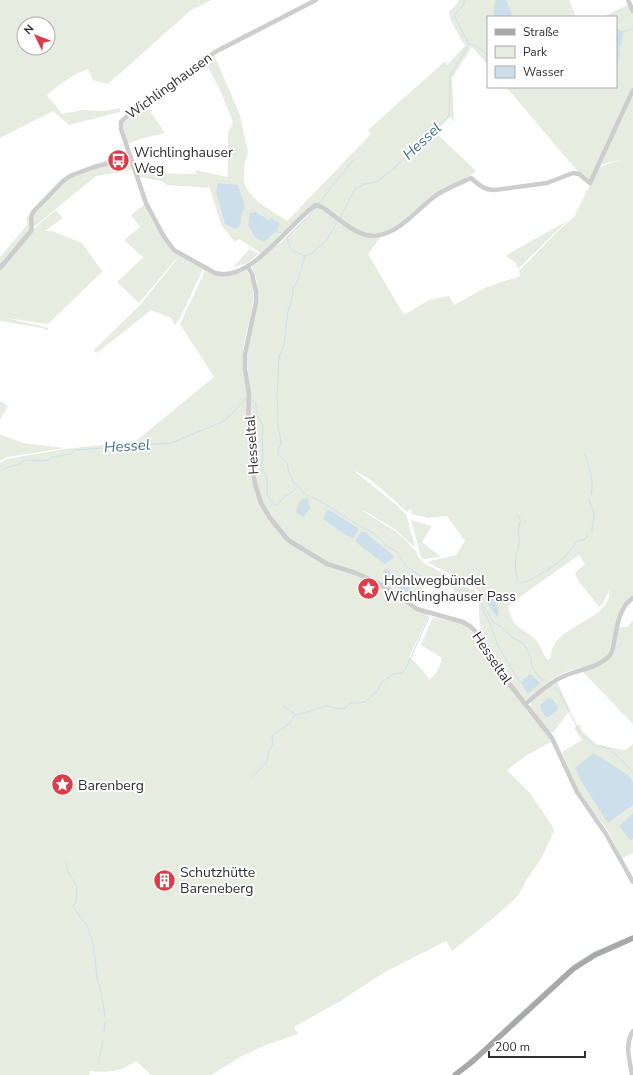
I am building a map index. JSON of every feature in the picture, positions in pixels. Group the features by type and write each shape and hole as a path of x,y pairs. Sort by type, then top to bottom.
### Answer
{"main road":[{"path":"455,1075 473,1061 576,967 595,955 633,938"}],"street":[{"name":"Wichlinghausen","path":"316,0 215,52 128,115 122,122 121,129 146,203 163,235 174,250 219,274 227,274 248,266 263,255 316,205 322,207 348,226 365,235 385,234 400,226 440,193 471,178 480,187 487,190 547,183 574,173 579,174 590,183 633,90"},
{"path":"628,0 633,11"},
{"path":"0,268 31,231 32,225 30,218 33,212 63,181 80,172 131,157"},
{"name":"Hesseltal","path":"248,266 252,274 256,292 256,302 245,354 245,369 249,394 248,428 255,484 261,503 270,518 288,540 327,564 353,572 374,581 417,609 464,622 480,636 507,681 552,738 577,792 606,834 633,882"},
{"path":"525,704 554,681 599,662 609,656 612,651 622,610 633,598"},
{"path":"632,1075 628,1045 633,1031"}],"green space":[{"path":"0,0 211,0 190,11 108,84 93,80 88,69 72,77 47,95 62,114 83,110 104,111 120,108 120,112 69,125 53,111 0,138"},
{"path":"458,0 569,0 576,16 487,16 487,64 472,47 452,78 454,122 450,117 435,132 476,171 470,176 445,189 399,225 384,233 370,233 380,238 368,254 404,315 429,300 449,296 454,305 487,287 520,276 519,271 558,231 574,217 599,167 622,159 601,165 633,95 633,597 629,599 616,626 609,652 605,657 593,664 565,672 555,677 530,698 524,700 508,680 482,637 479,615 479,592 467,582 428,563 430,561 456,555 465,541 447,516 428,518 411,514 412,510 410,509 407,512 374,483 360,473 354,471 406,514 415,546 396,530 363,510 364,512 401,536 416,551 419,558 424,563 475,591 477,597 476,600 456,593 451,587 424,578 419,596 413,592 408,601 415,609 429,615 409,657 420,667 430,680 439,668 442,658 421,645 433,617 462,623 472,630 506,682 550,738 551,742 527,755 507,770 530,793 553,827 554,831 541,859 517,897 452,951 446,941 385,972 342,1000 294,1027 298,1034 266,1045 242,1056 211,1075 151,1075 136,1061 119,1070 102,1072 89,1071 90,1075 0,1075 0,463 7,459 65,449 136,441 214,377 180,324 204,273 203,269 179,320 175,325 171,318 151,310 97,353 93,351 140,305 177,259 139,303 117,282 149,252 143,257 124,240 140,227 131,215 145,204 158,230 174,251 215,274 246,269 251,279 253,301 244,346 243,363 244,376 251,409 248,350 256,308 257,286 251,265 281,242 316,208 321,208 337,216 320,204 316,204 262,254 239,239 235,242 221,225 208,182 209,188 167,185 162,181 139,177 137,173 197,174 195,170 228,177 228,133 233,122 220,90 205,61 214,55 240,115 248,152 244,167 244,182 247,189 258,202 287,221 371,134 368,130 445,61 447,65 465,46 451,21 449,12 458,3","holes":["256,212 269,220 252,233 250,229","365,532 394,556 394,557 373,556 356,542","579,555 585,564 575,573 578,580 599,607 603,603 609,590 608,601 592,617 570,630 560,638 553,647 551,658 548,660 537,641 516,625 508,607 514,601"]},
{"path":"627,5 629,5 633,14 633,86 591,178 587,179 579,173 507,88 617,88 617,16 605,16"},
{"path":"146,105 165,133 127,144 123,127 124,121"},
{"path":"129,158 133,170 96,176 30,230 0,266 0,257 28,224 26,218 69,178 95,168"},
{"path":"56,210 63,218 45,231 52,231 82,243 102,272 48,324 6,318 49,328 47,330 0,321 0,269 33,229"},
{"path":"567,221 518,269 515,262 505,256"},
{"path":"250,249 258,254 248,263 234,267 243,256"},
{"path":"0,401 8,406 0,420"},
{"path":"0,434 23,443 64,448 7,457 0,461"},
{"path":"411,520 432,526 422,542 441,557 424,559 421,557"},
{"path":"632,621 633,724 583,672 610,658 619,627 628,627"},
{"path":"557,681 570,710 553,733 549,731 530,707 531,702","holes":["555,702 557,704 555,713 546,718"]},
{"path":"580,724 582,731 596,744 623,750 627,749 633,744 633,782 627,775 608,823 633,805 633,813 619,826 632,841 633,839 633,853 622,858 608,831 579,792 562,752 582,740 574,728"}],"water":[{"path":"496,0 506,0 513,16 495,16 493,11"},
{"path":"617,29 623,32 622,42 619,48 620,55 617,63"},
{"path":"218,183 238,185 245,207 242,213 240,225 235,229 225,224 216,192"},
{"path":"256,212 269,220 271,218 279,223 278,229 264,242 254,236 248,225 250,213"},
{"path":"307,496 310,508 304,517 296,513 296,511 297,506 304,498 306,499"},
{"path":"327,510 358,528 358,531 354,537 351,538 323,519"},
{"path":"361,532 365,532 394,557 385,564 364,549 355,541"},
{"path":"385,569 411,589 411,593 394,586 385,576 383,572"},
{"path":"491,598 495,600 499,613 497,617 486,602 487,599"},
{"path":"530,674 540,683 528,694 521,683"},
{"path":"550,697 558,707 555,713 547,718 541,710 540,705"},
{"path":"594,753 628,775 633,782 633,805 608,823 581,781 575,768"},
{"path":"633,813 633,839 631,841 619,826"}],"waterway":[{"name":"Hessel","path":"340,217 356,188 365,184 377,182 410,153 413,148 421,141 425,140 449,116 450,76 469,44 454,16 464,4 464,0"},
{"path":"623,32 631,29 633,30"},
{"path":"469,44 475,45 487,54"},
{"name":"Hessel","path":"319,203 353,160"},
{"name":"Hessel","path":"305,256 291,250 287,237 316,208"},
{"name":"Hessel","path":"308,496 303,493 293,482 289,474 287,463 278,453 278,449 281,444 277,423 279,357 284,344 288,311 293,296 293,288 299,277 305,256 313,253 326,241 337,222"},
{"name":"Hessel","path":"275,231 282,233"},
{"name":"Hessel","path":"0,472 25,460 49,460 52,457 70,454 75,450 171,443 222,422 246,399"},
{"name":"Hessel","path":"253,400 256,404 256,414 263,425 262,469 267,478 267,494 272,503 277,506 281,500 297,488"},
{"path":"585,454 592,480 591,494"},
{"name":"Hessel","path":"311,497 374,533 387,546 397,552 406,566 421,576 430,578 432,585 438,587 448,583 457,590 468,591 476,598"},
{"path":"589,499 594,515 592,531"},
{"path":"518,515 521,521 518,530 519,546 515,560 518,579"},
{"path":"521,583 532,579 553,566 569,552 577,541 585,539 588,535"},
{"path":"495,601 506,595"},
{"name":"Hessel","path":"479,601 487,611 492,621 503,628 512,637 524,644 531,658 532,667 540,678 545,680"},
{"path":"483,607 482,608 491,626 498,646 521,682"},
{"path":"283,706 297,715 326,706 342,709 346,708 350,703 365,702 378,690 380,684 394,674 402,673 405,670 429,617"},
{"name":"Hessel","path":"556,688 580,733 597,748 600,746 609,749 622,760 633,773"},
{"path":"252,777 267,762 269,751 273,744 272,736 290,723 295,714"},
{"path":"66,863 69,874 77,887 76,902 73,906 87,925 93,943 97,979 100,987 105,1016"},
{"path":"572,966 594,952 630,937"},
{"path":"502,1030 568,970"},
{"path":"104,1031 105,1022"},
{"path":"487,1045 498,1034"},
{"path":"99,1060 103,1040"},
{"path":"469,1060 476,1055"}],"place":[{"name":"Wichlinghauser Weg","path":"118,160"},
{"name":"Hohlwegbündel Wichlinghauser Pass","path":"368,588"},
{"name":"Barenberg","path":"63,785"},
{"name":"Schutzhütte Bareneberg","path":"165,880"}]}
